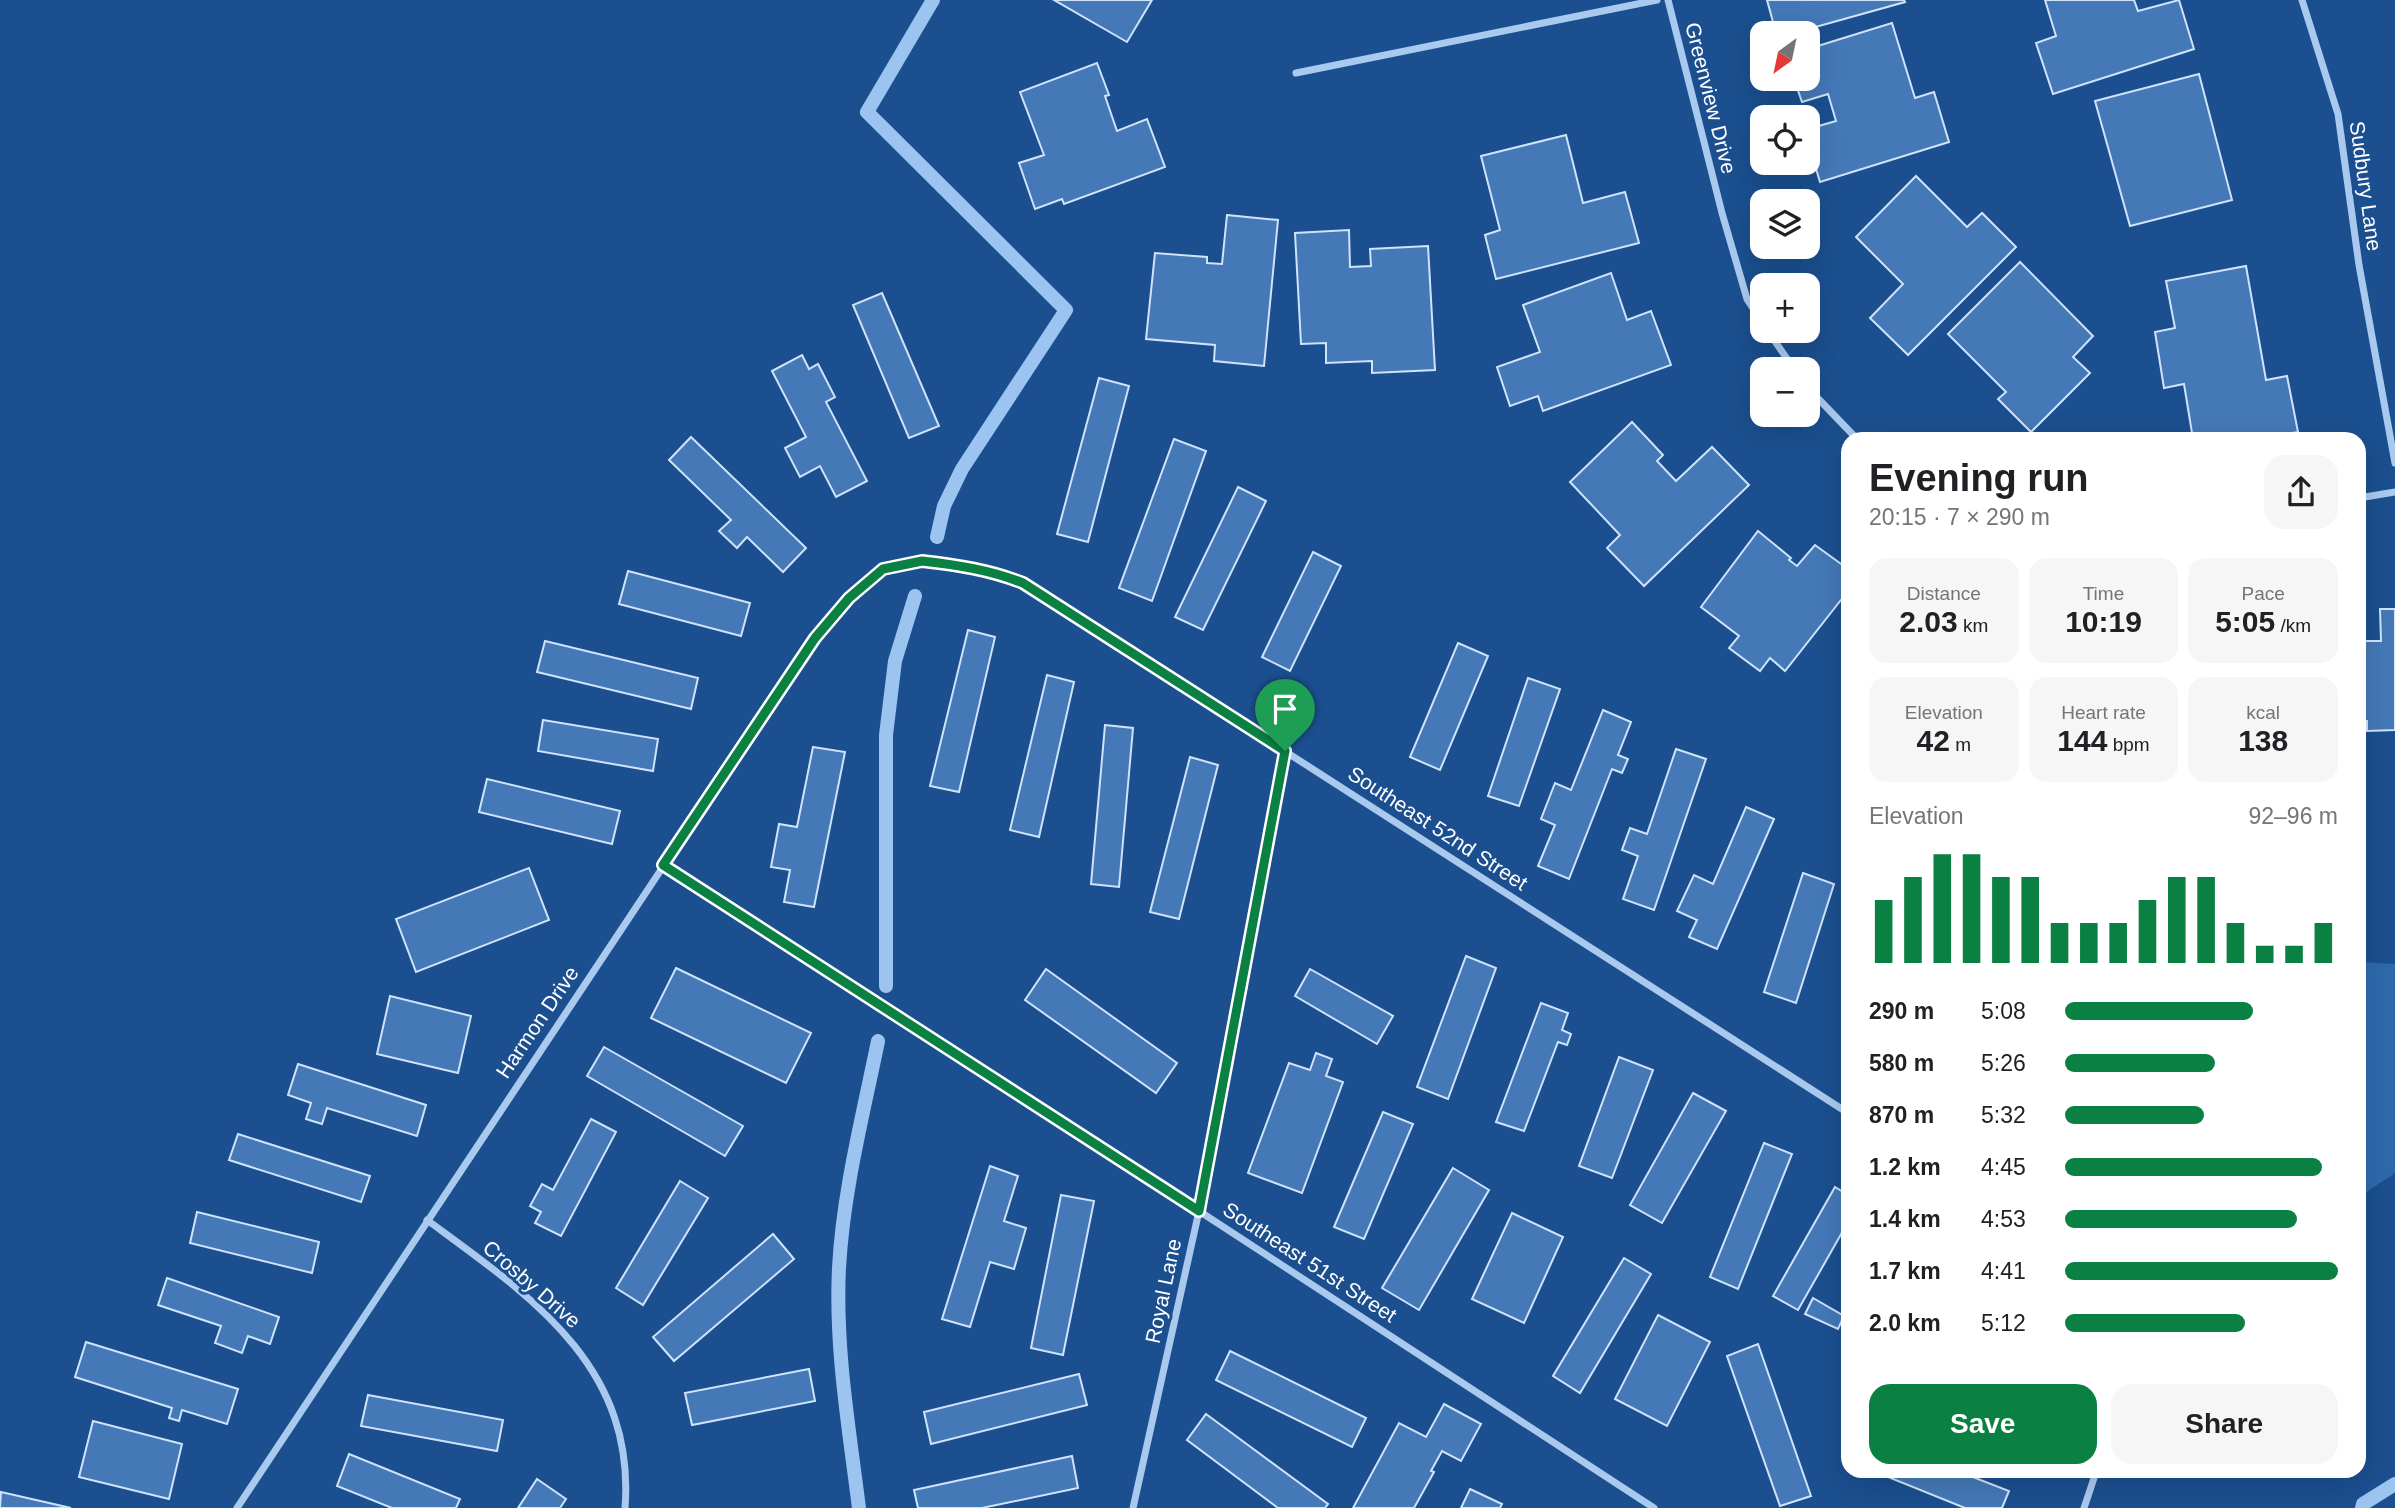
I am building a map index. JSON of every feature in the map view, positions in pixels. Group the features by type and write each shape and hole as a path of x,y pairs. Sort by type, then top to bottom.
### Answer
{"street":[{"path":"1296,73 1657,0"},
{"name":"Greenview Drive","path":"1668,0 1725,225 1750,304"},
{"name":"Sudbury Lane","path":"2302,0 2338,114 2359,265 2395,463"},
{"path":"1820,400 1850,432"},
{"path":"2366,497 2395,492"},
{"name":"Southeast 52nd Street","path":"883,569 922,561 961,565 993,572 1023,583 1841,1108"},
{"name":"Harmon Drive","path":"237,1508 815,638 849,598 883,569"},
{"name":"Royal Lane","path":"1133,1508 1199,1211 1285,751"},
{"name":"Southeast 51st Street","path":"663,865 1654,1508"},
{"name":"Crosby Drive","path":"427,1220 508,1280 569,1337 593,1370 610,1403 622,1444 627,1483 625,1508"},
{"path":"2084,1508 2094,1478"}],"shaded area":[{"path":"2366,962 2395,964 2395,1173 2366,1192"}],"building":[{"path":"1054,0 1152,0 1127,42"},
{"path":"1767,0 1905,2 1820,26 1820,21 1773,21"},
{"path":"2045,0 2134,0 2138,11 2179,0 2194,49 2053,94 2036,43 2056,36"},
{"path":"1892,23 1915,98 1934,92 1949,142 1820,182 1820,126 1836,121 1828,94 1802,102 1798,91 1820,91 1820,45"},
{"path":"1097,63 1109,95 1105,96 1117,131 1147,119 1165,167 1064,204 1062,199 1035,209 1019,163 1044,155 1020,92"},
{"path":"2199,74 2232,200 2130,226 2095,101"},
{"path":"1566,135 1583,203 1625,192 1639,243 1496,279 1485,235 1500,230 1481,156"},
{"path":"1916,176 1967,227 1982,213 2016,247 1908,355 1870,318 1903,284 1856,237"},
{"path":"1227,215 1278,220 1264,366 1214,361 1215,345 1146,339 1155,253 1207,257 1207,263 1222,264"},
{"path":"1349,230 1350,267 1371,266 1370,249 1428,246 1435,370 1372,373 1372,361 1326,363 1326,343 1301,344 1295,233"},
{"path":"2020,262 2093,336 2073,357 2090,373 2031,432 1998,399 2006,392 1948,334"},
{"path":"2246,266 2266,380 2287,376 2298,432 2192,432 2184,384 2164,388 2155,332 2175,328 2166,281"},
{"path":"1611,273 1627,320 1651,311 1671,365 1543,411 1538,396 1510,406 1497,367 1540,352 1523,305"},
{"path":"882,293 939,426 909,438 853,305"},
{"path":"802,355 809,369 818,364 835,397 826,402 867,481 836,497 820,466 800,477 785,448 806,437 772,371"},
{"path":"1099,378 1129,386 1088,542 1057,534"},
{"path":"1632,422 1663,455 1657,461 1676,481 1712,447 1749,485 1644,586 1607,548 1620,535 1570,482"},
{"path":"691,437 806,548 783,572 747,537 737,548 719,531 731,520 669,460"},
{"path":"1174,439 1206,451 1152,601 1119,588"},
{"path":"1238,487 1266,501 1203,630 1175,617"},
{"path":"1758,531 1797,566 1815,545 1841,564 1841,600 1785,671 1770,658 1760,671 1729,648 1739,636 1701,607"},
{"path":"1313,552 1341,566 1290,671 1262,657"},
{"path":"628,571 750,603 741,636 619,604"},
{"path":"2380,609 2395,609 2395,730 2367,731 2366,641 2381,641"},
{"path":"968,630 995,637 959,792 930,786"},
{"path":"545,641 698,678 691,709 537,672"},
{"path":"1458,643 1488,656 1440,770 1410,757"},
{"path":"1047,675 1074,682 1039,837 1010,830"},
{"path":"1528,678 1560,689 1519,806 1488,796"},
{"path":"1603,710 1631,722 1618,755 1628,759 1622,773 1612,769 1569,879 1538,866 1555,825 1541,819 1555,783 1571,790"},
{"path":"543,720 658,739 653,771 538,751"},
{"path":"1105,725 1133,728 1119,887 1091,884"},
{"path":"813,747 845,752 814,907 784,902 790,870 771,867 779,824 797,827"},
{"path":"1676,749 1706,759 1654,910 1623,899 1638,856 1622,850 1630,828 1647,834"},
{"path":"1190,757 1218,765 1179,919 1150,912"},
{"path":"487,779 620,811 612,844 479,812"},
{"path":"1746,807 1774,819 1717,949 1689,937 1697,920 1677,911 1694,875 1713,884"},
{"path":"529,868 549,920 416,972 396,919"},
{"path":"1803,873 1834,884 1796,1003 1764,992"},
{"path":"1466,956 1496,968 1448,1099 1417,1087"},
{"path":"676,968 811,1033 786,1083 651,1018"},
{"path":"1046,969 1177,1063 1156,1093 1025,1000"},
{"path":"1310,969 1393,1016 1377,1044 1295,996"},
{"path":"390,996 471,1016 458,1073 377,1054"},
{"path":"1541,1003 1568,1013 1562,1030 1571,1034 1567,1045 1558,1042 1524,1131 1496,1122"},
{"path":"604,1047 743,1126 725,1156 587,1076"},
{"path":"1316,1053 1332,1059 1326,1076 1343,1082 1302,1193 1248,1173 1289,1063 1310,1070"},
{"path":"1619,1057 1653,1070 1612,1178 1579,1166"},
{"path":"298,1064 426,1105 417,1136 327,1108 322,1124 306,1119 311,1103 288,1095"},
{"path":"1693,1093 1726,1111 1662,1223 1630,1205"},
{"path":"1383,1112 1413,1124 1364,1239 1334,1227"},
{"path":"591,1119 616,1132 561,1236 535,1223 541,1212 530,1206 542,1184 553,1190"},
{"path":"238,1134 370,1176 361,1202 229,1160"},
{"path":"1764,1143 1792,1154 1738,1289 1710,1277"},
{"path":"990,1166 1018,1176 1004,1221 1026,1228 1014,1269 990,1262 970,1327 942,1319"},
{"path":"1453,1168 1489,1190 1419,1310 1382,1288"},
{"path":"680,1181 708,1198 643,1305 616,1288"},
{"path":"1835,1187 1841,1191 1841,1234 1798,1310 1773,1296"},
{"path":"1061,1195 1094,1201 1063,1355 1031,1348"},
{"path":"197,1212 319,1242 312,1273 190,1243"},
{"path":"1512,1213 1563,1237 1524,1323 1472,1299"},
{"path":"773,1234 794,1259 674,1361 653,1337"},
{"path":"1624,1258 1651,1274 1580,1393 1553,1376"},
{"path":"167,1278 279,1317 270,1344 248,1336 242,1353 215,1343 221,1326 158,1305"},
{"path":"1813,1298 1841,1314 1841,1322 1838,1329 1805,1314"},
{"path":"1658,1315 1710,1342 1667,1426 1615,1399"},
{"path":"86,1342 238,1389 227,1424 182,1410 179,1421 169,1418 172,1408 75,1377"},
{"path":"1758,1344 1811,1496 1780,1506 1727,1356"},
{"path":"1230,1351 1366,1418 1352,1447 1216,1380"},
{"path":"809,1369 815,1401 692,1425 685,1393"},
{"path":"1079,1374 1087,1405 931,1444 924,1412"},
{"path":"368,1395 503,1420 497,1451 361,1426"},
{"path":"1444,1404 1481,1424 1461,1461 1442,1451 1414,1508 1353,1508 1399,1423 1426,1437"},
{"path":"1206,1414 1328,1504 1325,1508 1278,1508 1187,1440"},
{"path":"93,1421 182,1444 169,1499 79,1477"},
{"path":"349,1454 460,1499 456,1508 392,1508 337,1486"},
{"path":"1072,1456 1078,1488 982,1508 918,1508 914,1490"},
{"path":"1890,1478 1975,1478 2009,1491 2002,1508 1965,1508"},
{"path":"537,1479 566,1499 560,1508 518,1508"},
{"path":"1470,1489 1502,1504 1500,1508 1461,1508"},
{"path":"1,1492 71,1508 0,1508"}],"waterway":[{"path":"933,0 867,112 1066,310 962,469 944,506 937,537"},
{"path":"886,986 886,735 895,661 915,596"},
{"path":"859,1508 841,1358 839,1268 849,1182 878,1041"},
{"path":"2362,1508 2363,1504 2395,1484"}],"route":[{"path":"922,561 961,565 993,572 1023,583 1285,751 1199,1211 663,865 815,638 849,598 883,569 922,561"}]}
